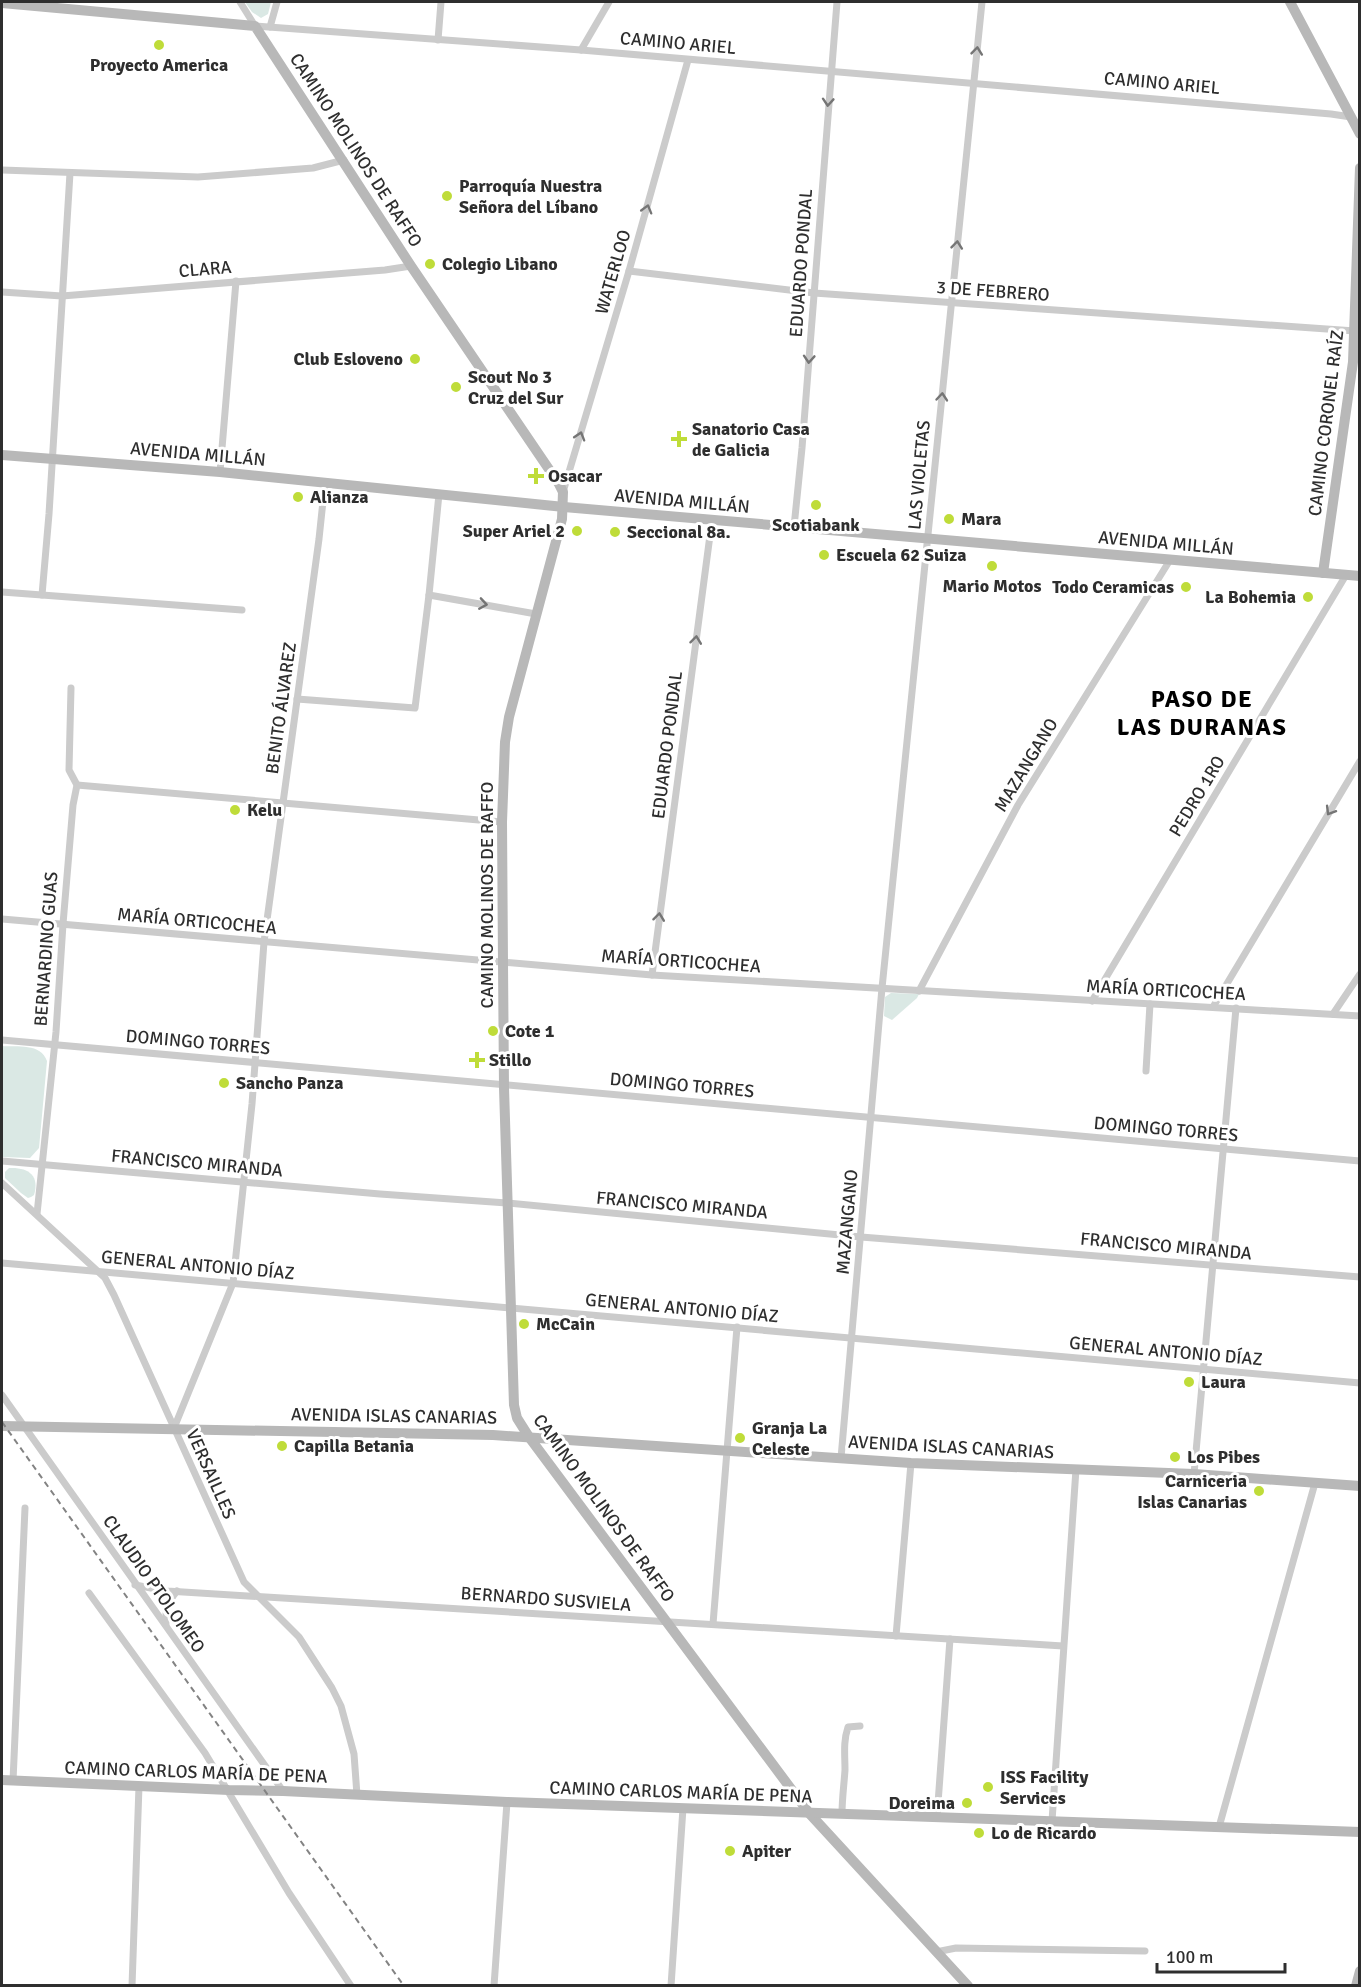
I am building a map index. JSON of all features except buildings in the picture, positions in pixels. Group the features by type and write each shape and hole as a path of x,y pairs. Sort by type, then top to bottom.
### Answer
{"street":[{"name":"CAMINO MOLINOS DE RAFFO","path":"240,2 411,266 560,484 563,492 564,507 555,549 507,730 502,822 504,1084 510,1308 514,1405 517,1418 809,1813 968,1986"},
{"path":"270,27 277,2"},
{"path":"438,40 441,2"},
{"path":"581,50 609,2"},
{"name":"EDUARDO PONDAL","path":"794,527 837,2"},
{"name":"LAS VIOLETAS","path":"882,988 982,2"},
{"path":"1290,2 1359,134"},
{"name":"CAMINO ARIEL","path":"2,3 255,26 581,50 1319,112 1351,117"},
{"name":"WATERLOO","path":"563,492 629,271 688,60"},
{"path":"2,170 198,177 305,169 344,160"},
{"name":"CAMINO CORONEL RAÍZ","path":"1323,573 1353,362 1359,168"},
{"path":"42,595 70,173"},
{"name":"CLARA","path":"2,292 62,296 411,266"},
{"name":"3 DE FEBRERO","path":"629,271 814,293 1355,332"},
{"path":"220,472 236,281"},
{"name":"AVENIDA MILLÁN","path":"2,455 220,472 564,507 1359,576"},
{"name":"BENITO ÁLVAREZ","path":"174,1428 233,1283 255,1062 264,942 325,482"},
{"path":"297,699 415,708 439,494"},
{"name":"EDUARDO PONDAL","path":"652,975 711,520"},
{"name":"MAZANGANO","path":"919,991 1018,806 1170,560"},
{"name":"PEDRO 1RO","path":"1092,1001 1346,575"},
{"path":"2,592 242,610"},
{"path":"429,596 536,614"},
{"name":"BERNARDINO GUAS","path":"37,1214 76,785 69,770 70,688"},
{"path":"1213,1007 1359,761"},
{"path":"76,785 502,822"},
{"name":"MARÍA ORTICOCHEA","path":"2,919 652,975 1359,1016"},
{"path":"1333,1014 1359,974"},
{"name":"MAZANGANO","path":"841,1458 882,988"},
{"path":"1146,1071 1150,1004"},
{"path":"1194,1474 1236,1008"},
{"name":"DOMINGO TORRES","path":"2,1040 1359,1161"},
{"name":"FRANCISCO MIRANDA","path":"2,1161 243,1183 507,1203 861,1237 1359,1277"},
{"name":"VERSAILLES","path":"2,1183 105,1278 244,1582 299,1637 341,1706 354,1755 357,1795"},
{"name":"GENERAL ANTONIO DÍAZ","path":"2,1263 1359,1383"},
{"path":"713,1624 737,1327"},
{"name":"CLAUDIO PTOLOMEO","path":"2,1395 283,1791"},
{"name":"AVENIDA ISLAS CANARIAS","path":"2,1426 493,1435 911,1463 1194,1474 1359,1486"},
{"path":"896,1636 911,1463"},
{"path":"1052,1821 1076,1469"},
{"path":"1219,1827 1315,1483"},
{"path":"13,1781 25,1508"},
{"name":"BERNARDO SUSVIELA","path":"135,1585 177,1591 1063,1646"},
{"path":"166,1627 165,1612 168,1602 177,1591"},
{"path":"89,1593 205,1753 285,1887 351,1986"},
{"path":"937,1817 950,1639"},
{"path":"842,1814 844,1746 847,1731 848,1727 860,1726"},
{"name":"CAMINO CARLOS MARÍA DE PENA","path":"2,1780 507,1802 1359,1832"},
{"path":"132,1986 139,1786"},
{"path":"494,1986 507,1802"},
{"path":"671,1986 683,1808"},
{"path":"936,1952 956,1948 1145,1951"},
{"path":"1356,1986 1359,1972"}],"shaded area":[{"path":"245,2 271,2 268,14 261,18 252,12"},
{"path":"891,993 919,994 892,1020 884,1016 885,997"},
{"path":"2,1046 21,1046 40,1051 47,1061 39,1148 30,1158 2,1157"},
{"path":"9,1168 22,1169 34,1177 34,1195 28,1198 5,1178 5,1172"}],"railway":[{"path":"2,1422 404,1986"}],"place":[{"name":"Proyecto America","path":"159,45"},
{"name":"Parroquía Nuestra Señora del Líbano","path":"447,196"},
{"name":"Colegio Libano","path":"430,264"},
{"name":"Club Esloveno","path":"415,359"},
{"name":"Scout No 3 Cruz del Sur","path":"456,387"},
{"name":"Sanatorio Casa de Galicia","path":"679,439"},
{"name":"Osacar","path":"536,476"},
{"name":"Alianza","path":"298,497"},
{"name":"Scotiabank","path":"816,505"},
{"name":"Mara","path":"949,519"},
{"name":"Super Ariel 2","path":"577,531"},
{"name":"Seccional 8a.","path":"615,532"},
{"name":"Escuela 62 Suiza","path":"824,555"},
{"name":"Mario Motos","path":"992,566"},
{"name":"Todo Ceramicas","path":"1186,587"},
{"name":"La Bohemia","path":"1308,597"},
{"name":"Kelu","path":"235,810"},
{"name":"Cote 1","path":"493,1031"},
{"name":"Stillo","path":"477,1060"},
{"name":"Sancho Panza","path":"224,1083"},
{"name":"McCain","path":"524,1324"},
{"name":"Laura","path":"1189,1382"},
{"name":"Granja La Celeste","path":"740,1438"},
{"name":"Capilla Betania","path":"282,1446"},
{"name":"Los Pibes","path":"1175,1457"},
{"name":"Carniceria Islas Canarias","path":"1259,1491"},
{"name":"ISS Facility Services","path":"988,1787"},
{"name":"Doreima","path":"967,1803"},
{"name":"Lo de Ricardo","path":"979,1833"},
{"name":"Apiter","path":"730,1851"}],"district":[{"name":"PASO DE LAS DURANAS","path":"1202,713"}]}
